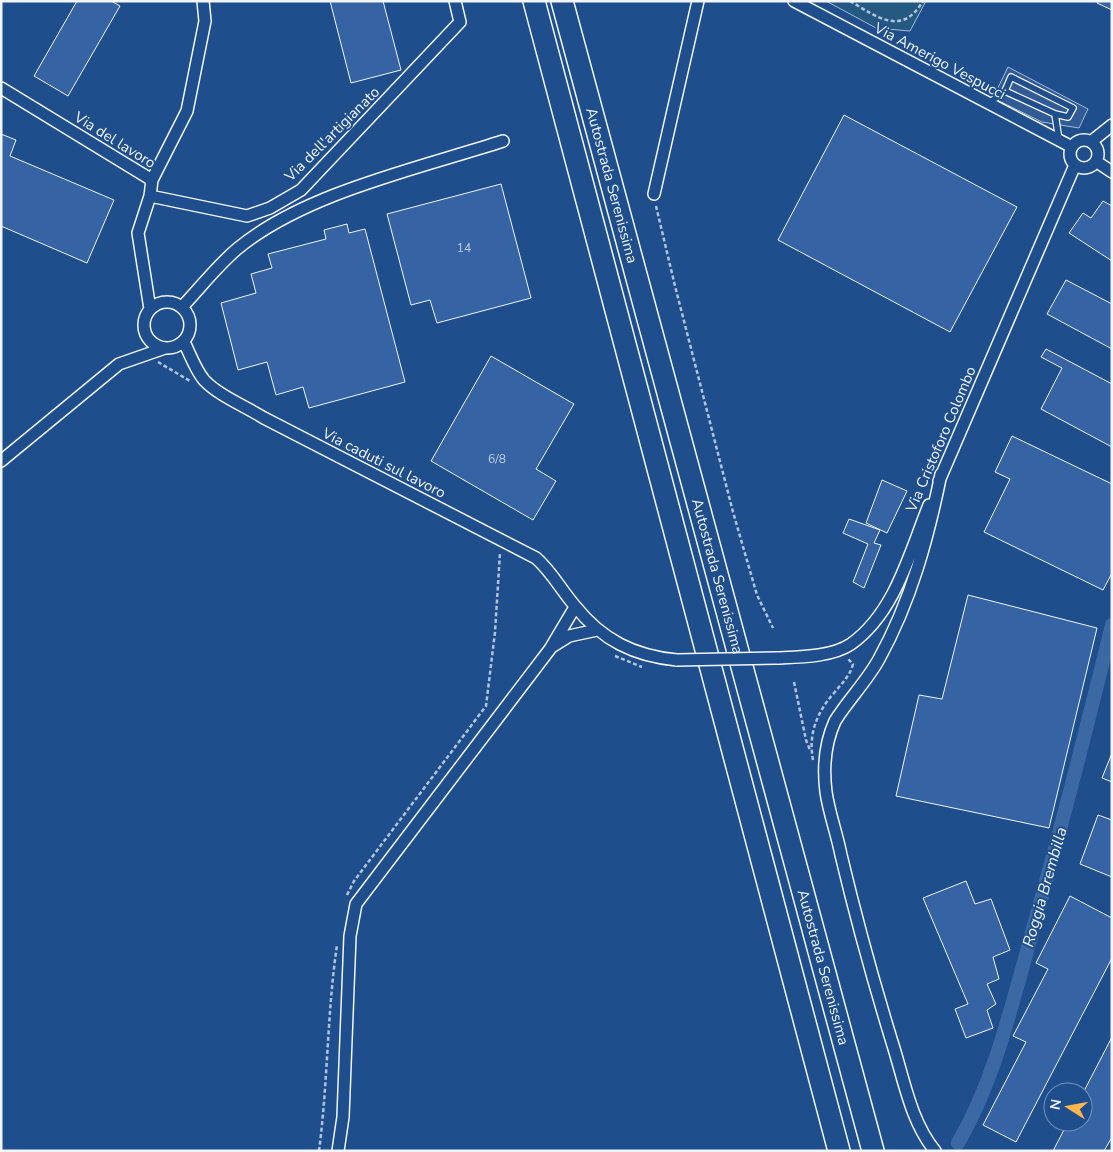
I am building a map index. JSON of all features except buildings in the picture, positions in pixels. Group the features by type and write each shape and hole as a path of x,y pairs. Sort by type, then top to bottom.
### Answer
{"highway":[{"name":"Autostrada Serenissima","path":"534,1 839,1151"},
{"name":"Autostrada Serenissima","path":"562,1 873,1151"}],"street":[{"path":"152,180 187,111 205,21 203,1"},
{"name":"Via dell'artigianato","path":"150,196 247,216 270,208 301,190 460,22 455,1"},
{"path":"654,194 698,1"},
{"name":"Via Amerigo Vespucci","path":"794,1 1072,146"},
{"name":"Via del lavoro","path":"1,88 152,180 150,196 138,233 150,309"},
{"path":"1092,141 1112,125"},
{"path":"1083,139 1092,141 1098,147 1097,162 1089,168 1075,165 1071,159 1072,146 1083,139"},
{"path":"182,307 237,250 265,230 312,204 503,141"},
{"path":"1097,162 1112,172"},
{"name":"Via Cristoforo Colombo","path":"677,660 817,656 850,644 874,621 895,592 941,474 1075,165"},
{"path":"162,302 176,303 182,307 190,320 188,335 184,342 172,348 158,346 147,336 144,322 150,309 162,302"},
{"name":"Via caduti sul lavoro","path":"184,342 198,371 205,380 220,392 264,418 536,558 549,570 575,607 597,630 622,647 651,658 677,660"},
{"path":"1,461 119,364 165,348"},
{"path":"935,1151 925,1139 914,1117 856,919 826,793 824,766 830,731 843,708 868,678 879,659 908,595 930,526 941,474"},
{"path":"338,1151 343,1117 350,936 356,904 550,649 575,607"},
{"path":"550,649 569,636 597,630"}],"lane":[{"path":"989,103 1005,90 1011,77 1073,108 1068,117 1055,114 1005,90"},
{"path":"1055,114 1059,140"}],"path":[{"path":"850,1 881,19 892,22 911,16 922,1"},
{"path":"654,194 697,372 757,595 773,628"},
{"path":"156,360 198,386"},
{"path":"609,652 626,662 646,668"},
{"path":"794,682 806,740 811,752"}],"shaded area":[{"path":"826,1 926,1 910,31 876,28"},
{"path":"1008,67 1088,109 1079,128 1042,122 993,98"}],"waterway":[{"name":"Roggia Brembilla","path":"958,1143 982,1095 1008,1018 1062,823 1112,625"}]}
